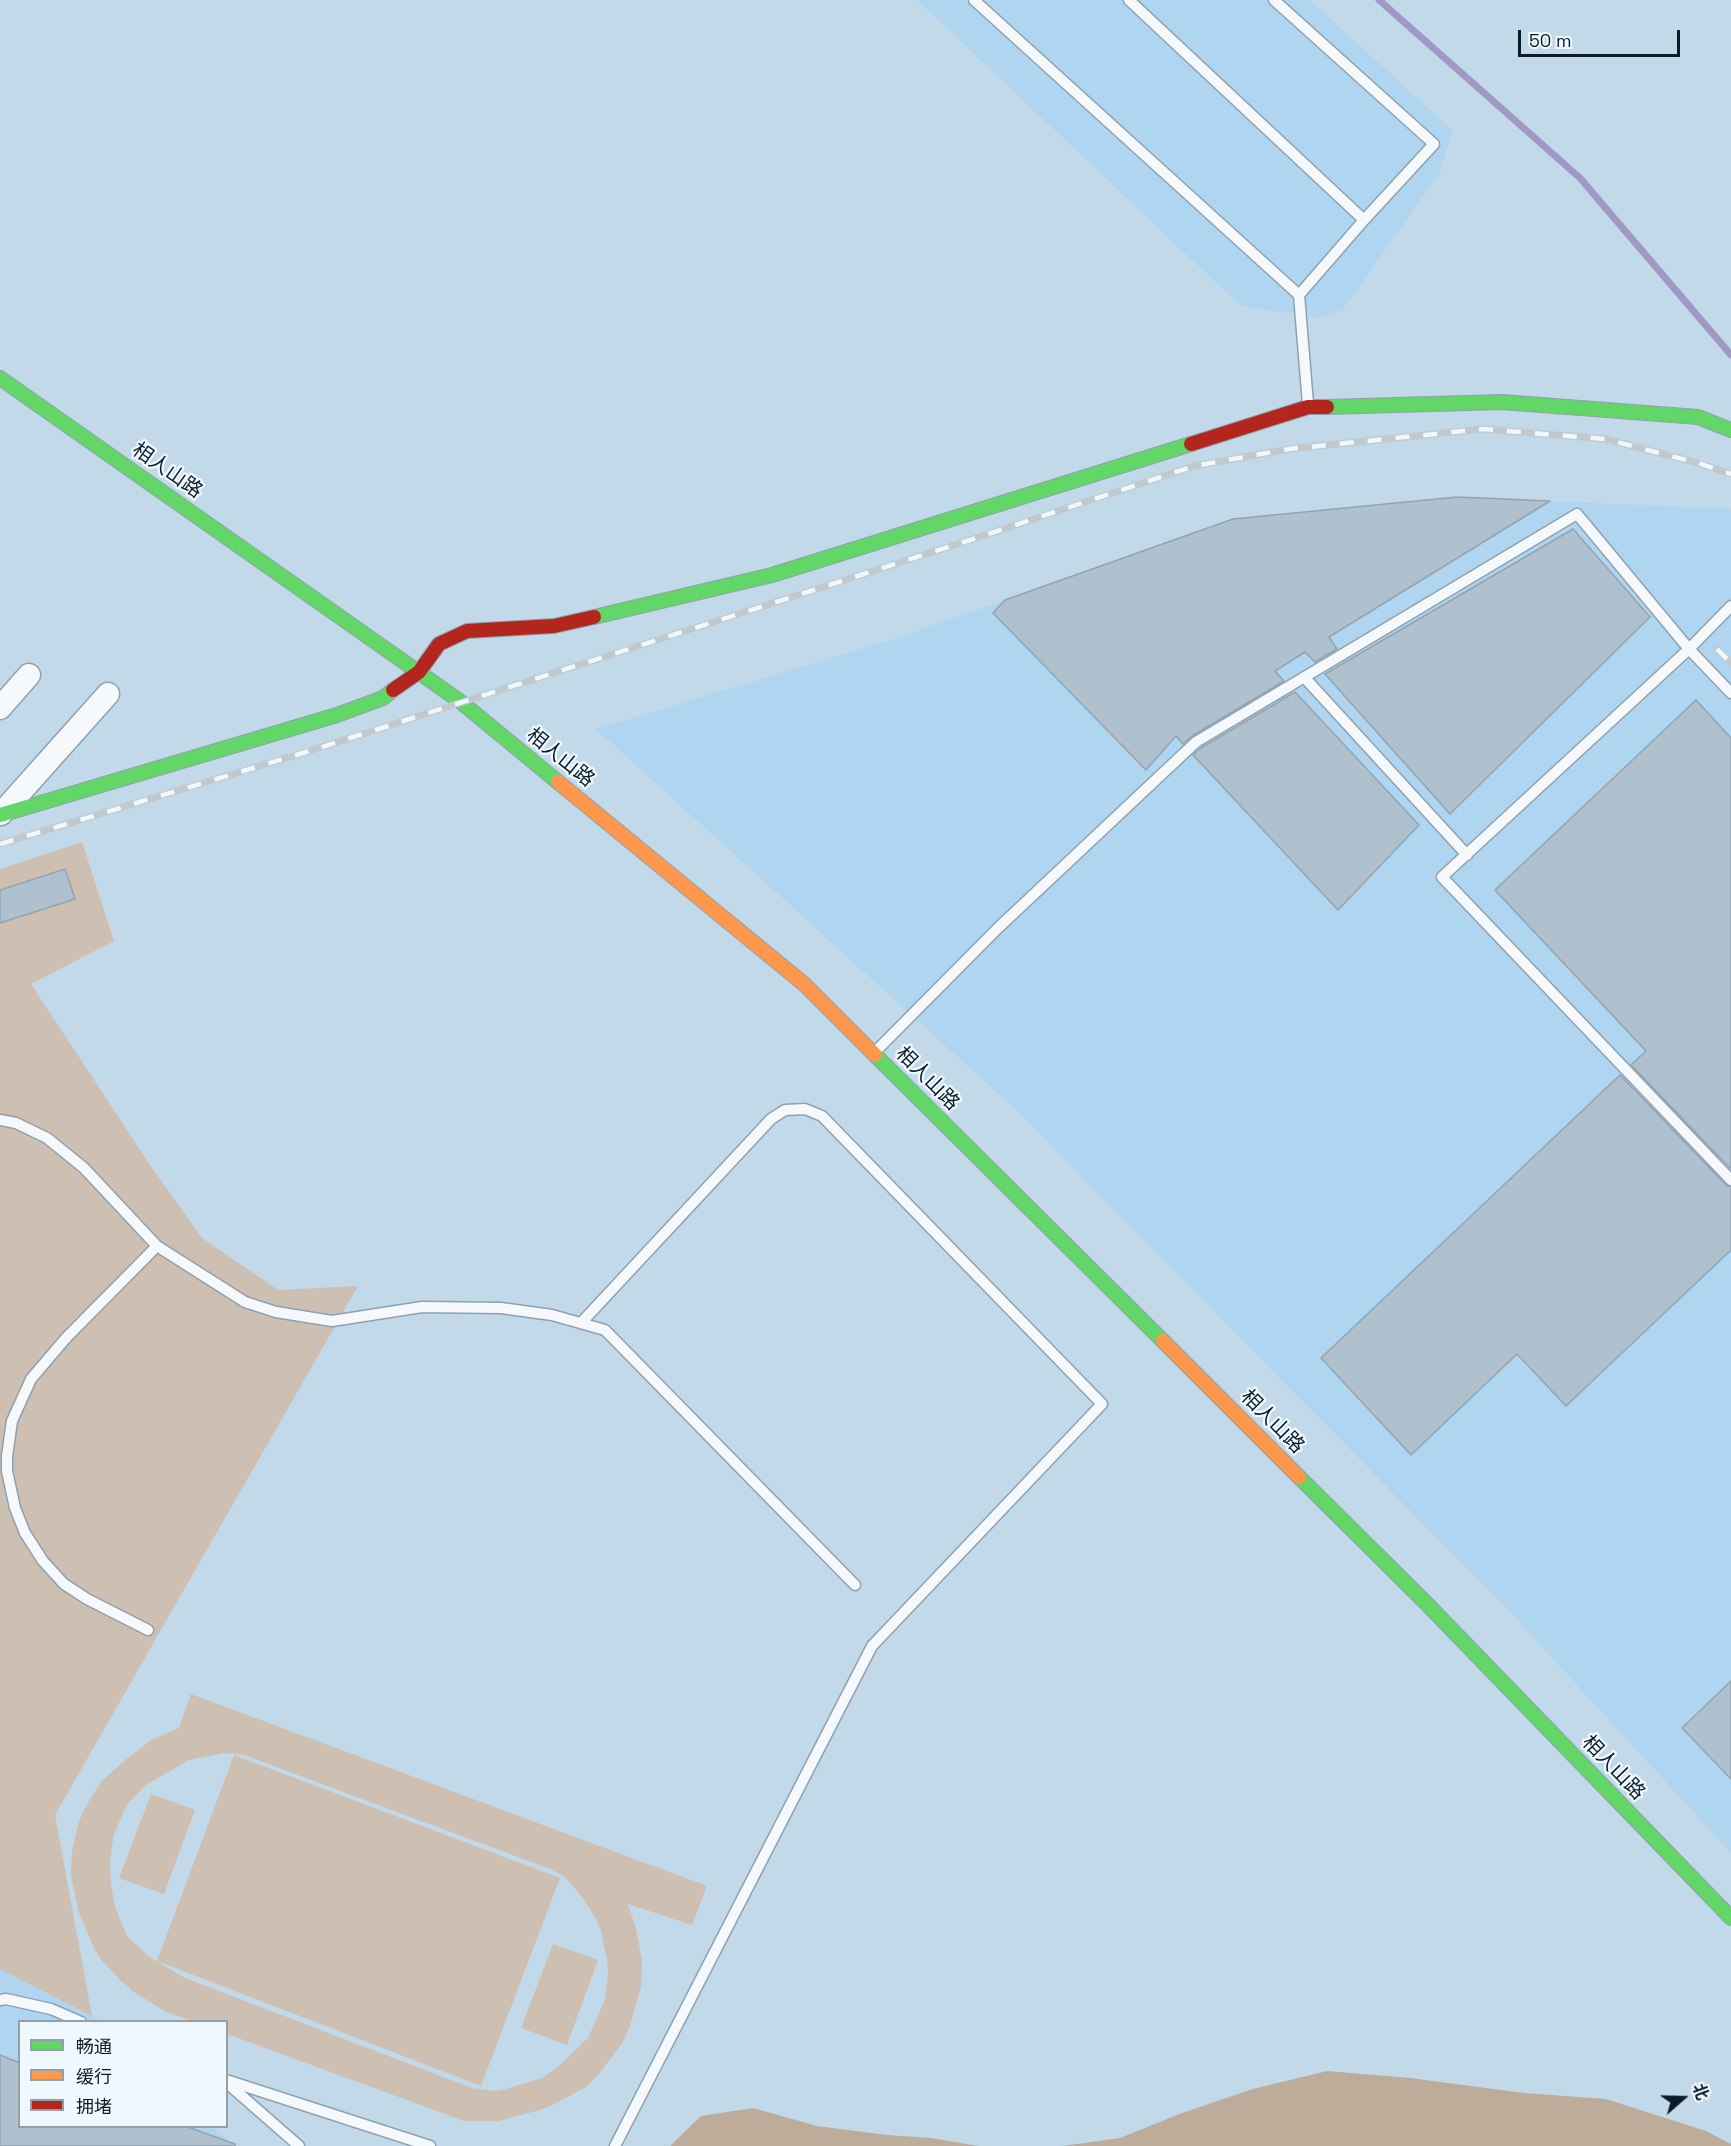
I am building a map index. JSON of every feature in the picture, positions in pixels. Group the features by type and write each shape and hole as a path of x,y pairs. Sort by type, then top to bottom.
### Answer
{"street":[{"name":"相人山路","path":"0,378 461,702 804,984 1427,1604 1731,1918"},
{"path":"0,815 337,715 382,698 419,672 439,644 467,631 554,626 772,574 1308,407 1502,402 1698,417 1731,430"},
{"path":"0,708 29,675"},
{"path":"0,815 108,694"}],"lane":[{"path":"974,0 1299,295 1308,407"},
{"path":"1129,0 1364,220"},
{"path":"1274,0 1434,144 1299,295"},
{"path":"873,1053 998,928 1196,742 1577,514 1689,649 1731,693"},
{"path":"1731,606 1689,649 1442,878 1731,1180"},
{"path":"1304,677 1467,855"},
{"path":"581,1323 771,1119 785,1110 805,1108 822,1116 1102,1404 872,1646 615,2146"},
{"path":"0,1120 16,1123 47,1138 84,1168 158,1246 245,1302 276,1312 332,1321 422,1307 501,1308 552,1315 606,1330 855,1585"},
{"path":"148,1630 87,1599 64,1584 43,1561 25,1533 15,1508 7,1471 7,1456 12,1421 31,1379 66,1338 158,1246"},
{"path":"0,2000 6,1999 51,2009 76,2020"},
{"path":"228,2082 430,2146"},
{"path":"228,2083 299,2146"}],"shaded area":[{"path":"917,0 1310,0 1452,130 1441,171 1343,309 1318,318 1241,306"},
{"path":"1457,497 1731,509 1731,1853 1511,1613 1014,1108 596,729 898,638 1233,519"},
{"path":"82,842 114,941 31,984 150,1165 202,1238 278,1290 358,1286 55,1815 92,2016 0,1969 0,869"},
{"path":"191,1694 707,1886 692,1925 628,1904 636,1929 642,1961 641,1986 630,2026 622,2043 599,2074 586,2087 547,2108 499,2121 464,2121 228,2034 228,2020 189,2020 166,2012 134,1992 102,1961 79,1913 71,1877 72,1851 77,1828 83,1811 101,1782 151,1740 179,1728","holes":["225,1753 244,1755 564,1876 583,1898 596,1919 607,1960 605,1999 588,2038 558,2067 542,2078 496,2091 472,2088 185,1978 148,1956 127,1936 115,1907 110,1864 115,1832 126,1806 146,1785 189,1760"]},
{"path":"234,1755 560,1878 481,2086 157,1961"},
{"path":"151,1794 195,1810 164,1894 119,1878"},
{"path":"553,1944 598,1960 567,2045 521,2028"},
{"path":"0,1969 97,2020 18,2020 18,2128 214,2128 234,2146 0,2146"},
{"path":"1327,2071 1410,2078 1524,2093 1606,2099 1706,2131 1731,2146 1062,2146 1120,2138 1182,2113 1253,2089"},
{"path":"753,2108 817,2126 931,2138 979,2146 670,2146 701,2116"}],"building":[{"path":"1457,497 1550,501 1329,637 1337,649 1315,662 1305,652 1275,671 1284,681 1192,736 1183,744 1176,736 1146,770 993,613 1005,600 1233,519"},
{"path":"1573,529 1650,617 1450,814 1325,674"},
{"path":"1295,692 1419,825 1338,910 1193,755"},
{"path":"1696,700 1731,738 1731,1169 1631,1065 1646,1051 1495,890"},
{"path":"65,869 75,899 0,923 0,890"},
{"path":"1620,1075 1726,1185 1731,1187 1731,1250 1566,1406 1517,1354 1411,1455 1321,1358"},
{"path":"1731,1681 1731,1779 1682,1728"},
{"path":"0,2055 18,2062 18,2128 191,2128 235,2144 235,2146 0,2146"}],"waterway":[{"path":"1379,0 1580,178 1731,355"}],"railway":[{"path":"0,844 303,753 964,542 1194,466 1289,449 1483,429 1605,439 1731,474"},
{"path":"1717,649 1731,663"}],"traffic: fast":[{"path":"0,378 461,702 558,782"},
{"path":"1327,407 1502,402 1698,417 1731,430"},
{"path":"594,617 772,575 1191,444"},
{"path":"0,815 337,715 383,698 393,690"},
{"path":"875,1055 1163,1341"},
{"path":"1299,1477 1427,1604 1731,1918"}],"traffic: slow":[{"path":"558,782 804,984 875,1055"},
{"path":"1163,1341 1299,1477"}],"traffic: jam":[{"path":"1191,444 1308,407 1327,407"},
{"path":"393,690 419,672 439,644 467,631 554,626 594,617"}]}
